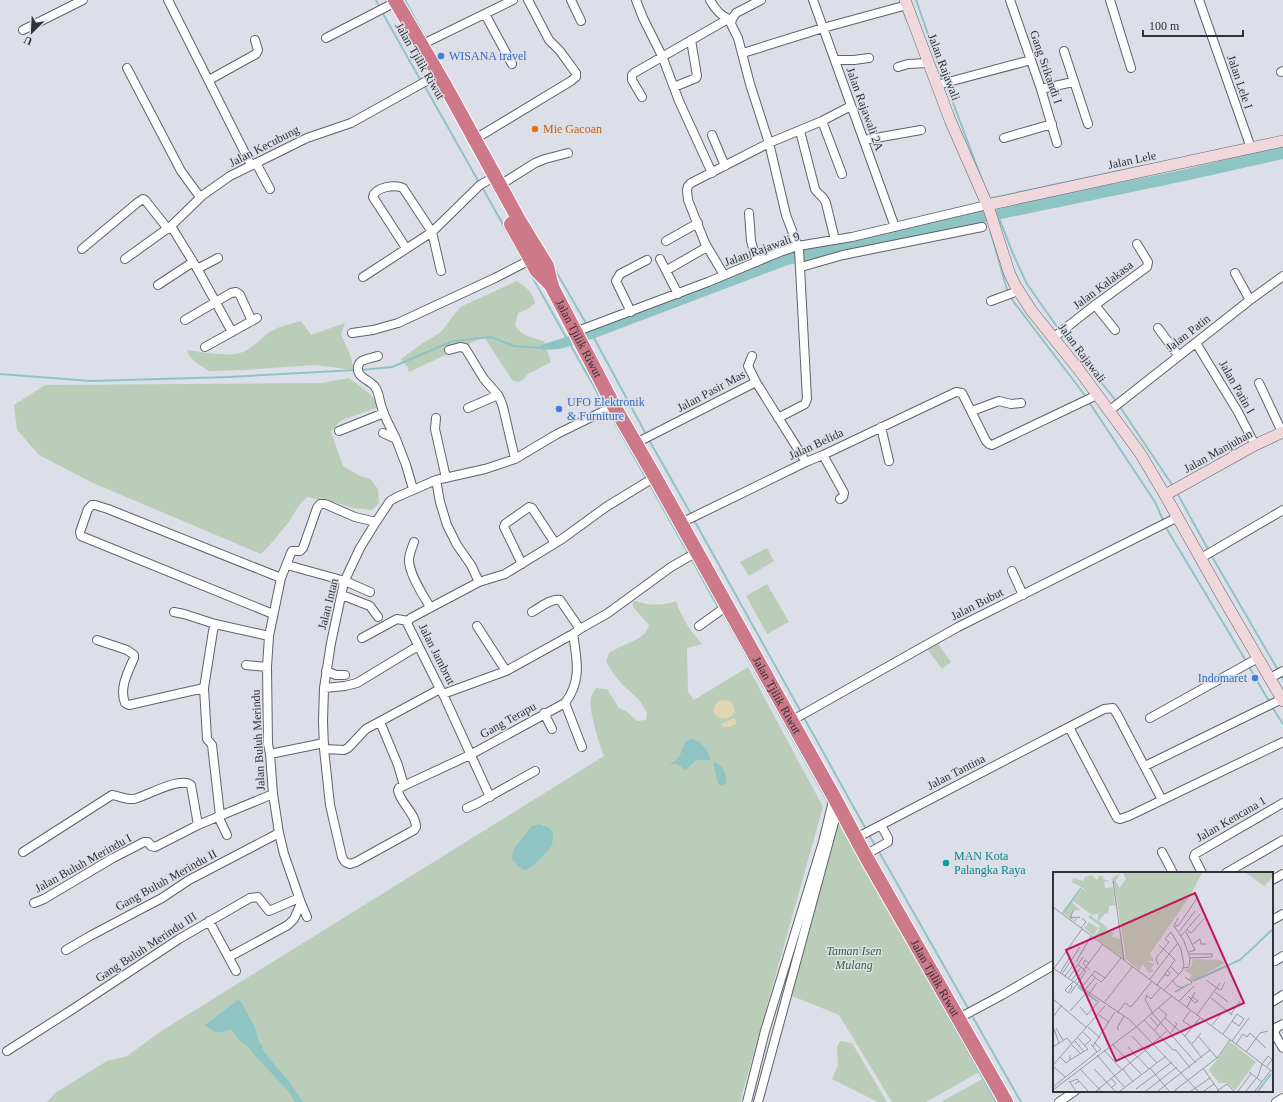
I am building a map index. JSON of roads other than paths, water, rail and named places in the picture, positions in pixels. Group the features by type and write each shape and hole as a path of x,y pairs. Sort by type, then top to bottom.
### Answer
{"highway":[{"name":"Jalan Tjilik Riwut","path":"390,2 421,45 434,78 475,140 536,271 552,287 614,406 681,523 865,855 1006,1102"},
{"name":"Jalan Tjilik Riwut","path":"390,2 494,183 547,266 552,287"}],"main road":[{"name":"Jalan Rajawali","path":"908,2 928,63 943,84 950,120 988,207 1009,272 1018,291 1140,454 1166,495 1282,700"},
{"name":"Jalan Lele","path":"988,207 1283,141"},
{"name":"Jalan Manjuhan","path":"1166,495 1255,445 1282,432"}],"street":[{"path":"23,30 83,0"},
{"path":"168,0 254,164 270,189"},
{"path":"421,45 513,0"},
{"path":"475,140 572,81 576,77 576,73 549,40 528,0"},
{"path":"571,0 582,21"},
{"path":"636,0 643,18 662,56 679,101 712,173"},
{"path":"710,0 715,8 730,19 738,38 751,90 768,143 786,215 798,248 807,399 805,404 778,418"},
{"path":"642,97 632,80 632,75 636,71 730,19 736,13 761,0"},
{"name":"Jalan Rajawali 2A","path":"813,0 895,227"},
{"name":"Gang Srikandi I","path":"1010,0 1041,89 1057,143"},
{"path":"1110,0 1131,68"},
{"name":"Jalan Lele I","path":"1199,0 1251,148"},
{"path":"326,38 390,2"},
{"path":"742,53 908,2"},
{"path":"485,14 512,64"},
{"path":"209,80 256,54 258,50 255,40"},
{"path":"674,87 696,78 697,76 691,40"},
{"path":"1064,51 1088,124"},
{"path":"834,58 835,60 854,60 869,58"},
{"path":"943,84 1031,60"},
{"path":"898,67 908,64 928,63"},
{"path":"127,68 181,171 200,198"},
{"name":"Jalan Kecubung","path":"125,259 170,228 200,198 223,181 308,138 351,123 434,78"},
{"path":"1041,89 1073,82"},
{"path":"724,275 707,247 688,200 686,190 688,186 691,183 768,143 800,131 851,106"},
{"path":"822,121 842,174"},
{"path":"1004,138 1052,124"},
{"path":"864,140 921,130"},
{"path":"800,131 815,189 825,199 835,240"},
{"path":"712,135 725,166"},
{"path":"363,277 432,232 480,185 494,183 535,163 568,153"},
{"path":"406,248 373,197 373,194 376,191 393,186 403,188 432,232 441,271"},
{"path":"82,249 137,202 143,199 145,200 170,228 195,265 232,332"},
{"name":"Jalan Rajawali 9","path":"579,340 631,312 757,262 798,248 988,207"},
{"path":"749,212 751,241 757,262"},
{"path":"666,241 698,223"},
{"path":"800,264 982,227"},
{"name":"Jalan Kalakasa","path":"1053,338 1095,305 1147,268 1148,262 1137,244"},
{"path":"667,270 707,247"},
{"path":"158,285 195,265 218,258"},
{"path":"660,258 678,294"},
{"path":"352,333 373,330 398,323 496,278 530,260"},
{"path":"631,312 616,281 620,274 647,260"},
{"path":"1235,273 1250,300"},
{"name":"Jalan Patin","path":"1109,411 1250,300 1283,276"},
{"path":"991,301 1018,291"},
{"path":"185,320 231,293 236,292 240,294 255,319 205,347"},
{"path":"1095,305 1115,330"},
{"path":"1158,328 1178,356"},
{"name":"Jalan Patin I","path":"1196,343 1238,412 1255,445"},
{"path":"449,350 460,347 464,348 484,379 498,395 503,407 515,459"},
{"path":"378,356 361,362 358,370 362,376 376,388 381,406 406,465 413,489"},
{"path":"752,356 748,366 756,382"},
{"name":"Jalan Pasir Mas","path":"636,443 756,382 806,462"},
{"path":"1259,382 1282,432"},
{"name":"Jalan Belida","path":"681,523 806,462 956,392 962,393 972,411"},
{"path":"468,408 498,395"},
{"path":"1021,403 1010,404 999,401 972,411 988,443 994,445 1097,395"},
{"name":"Jalan Intan","path":"401,788 398,794 411,812 416,828 356,862 350,864 345,862 342,857 330,805 324,746 324,688 331,643 345,581 360,548 390,501 397,497 436,480 485,469 515,459 556,434 614,406"},
{"path":"340,431 384,413"},
{"path":"436,418 435,428 446,478"},
{"path":"881,427 889,460"},
{"path":"383,433 396,439"},
{"path":"823,455 844,493 843,497 840,499"},
{"name":"Jalan Jambrut","path":"655,477 606,507 555,543 505,574 479,582 417,613 408,621 418,646 441,692 506,671 608,613 671,566 697,552"},
{"path":"436,480 440,502 447,525 457,545 471,565 479,582"},
{"name":"Jalan Buluh Merindu","path":"307,917 284,854 273,794 268,744 267,667 269,636 281,578 292,551 300,551 303,548 317,508 320,504 325,504 376,522"},
{"path":"273,614 81,536 80,532 88,509 92,505 95,505 281,578"},
{"path":"522,564 504,526 529,507 532,508 555,543"},
{"path":"1201,558 1283,510"},
{"name":"Jalan Bubut","path":"791,721 958,627 1178,517"},
{"path":"414,542 410,550 408,560 414,578 430,607"},
{"path":"287,565 345,581 370,592"},
{"path":"1012,571 1023,595"},
{"path":"342,595 370,606 378,617"},
{"path":"532,612 550,602 557,599 560,600 577,632 576,684 565,703 582,747"},
{"path":"699,626 727,606"},
{"path":"174,612 215,624 269,636"},
{"path":"362,638 397,619 408,621"},
{"path":"215,624 211,640 204,688 207,739 212,745 219,816 227,835"},
{"path":"477,626 506,671"},
{"path":"97,640 127,650 134,655 125,678 123,698 125,703 130,705 204,688"},
{"path":"324,688 357,683 418,646"},
{"path":"1150,718 1258,658"},
{"path":"246,665 267,667"},
{"path":"1270,678 1283,670"},
{"path":"326,671 336,675 345,675"},
{"path":"270,754 324,746 344,750 348,748 366,729 441,692 490,797"},
{"path":"1145,766 1282,700"},
{"name":"Gang Terapu","path":"401,788 470,755 544,713 565,703"},
{"name":"Jalan Tantina","path":"856,838 1104,709 1112,708 1117,714 1162,800"},
{"path":"544,713 552,729"},
{"path":"380,722 398,765 401,788"},
{"path":"1069,727 1118,818 1122,819 1283,742"},
{"path":"467,808 490,797 536,770"},
{"path":"23,852 112,796 133,799 176,783 186,782 191,785 198,825"},
{"name":"Jalan Buluh Merindu I","path":"34,903 144,842 148,842 151,846 156,847 198,825 273,794"},
{"path":"747,1102 766,1031 823,842 834,797"},
{"name":"Jalan Kencana 1","path":"1201,872 1194,859 1195,854 1283,803"},
{"path":"758,1102 836,815 841,810"},
{"path":"865,855 888,842 888,838 881,825"},
{"name":"Gang Buluh Merindu II","path":"66,950 162,898 189,880 279,833"},
{"path":"1228,872 1283,840"},
{"path":"1162,852 1172,872"},
{"path":"1273,879 1283,874"},
{"name":"Gang Buluh Merindu III","path":"6,1051 179,939 255,896 258,897 269,911 300,901"},
{"path":"229,957 288,925 294,919 300,901"},
{"path":"1273,919 1283,914"},
{"path":"210,921 236,971"},
{"path":"1275,961 1283,956"},
{"path":"959,1018 1053,966"},
{"path":"1273,1001 1283,995"},
{"path":"1283,1024 1277,1027 1274,1033 1283,1048"},
{"path":"1059,1102 1073,1092"},
{"path":"1276,1102 1283,1098"}],"waterway":[{"path":"376,0 380,8"},
{"path":"405,0 426,39"},
{"path":"916,0 944,80"},
{"path":"902,8 907,21"},
{"path":"382,12 421,81"},
{"path":"946,84 984,185"},
{"path":"424,85 480,184"},
{"path":"992,198 1142,166"},
{"path":"482,187 523,260"},
{"path":"999,218 1027,284 1060,331"},
{"path":"990,230 1008,293"},
{"path":"525,264 567,339"},
{"path":"554,268 587,325"},
{"path":"1010,297 1087,398"},
{"path":"1063,334 1116,401"},
{"path":"361,370 392,367 453,341 491,337 514,346 541,348"},
{"path":"594,338 647,436"},
{"path":"570,344 606,408"},
{"path":"0,374 91,381 229,377 356,370"},
{"path":"1089,402 1155,502 1164,522"},
{"path":"1120,407 1173,486"},
{"path":"609,412 647,480"},
{"path":"649,440 691,514"},
{"path":"649,483 689,555"},
{"path":"1177,493 1209,551"},
{"path":"694,520 801,712"},
{"path":"1165,526 1246,661"},
{"path":"1211,555 1278,670"},
{"path":"691,558 719,609"},
{"path":"722,612 829,804"},
{"path":"1248,665 1270,703"},
{"path":"1280,674 1283,679"},
{"path":"1272,707 1283,724"},
{"path":"803,716 867,831"},
{"path":"869,835 876,847"},
{"path":"878,850 969,1010"},
{"path":"911,949 996,1102"},
{"path":"971,1014 1021,1102"}],"place":[{"name":"WISANA travel","path":"441,56"},
{"name":"Mie Gacoan","path":"535,129"},
{"name":"UFO Elektronik & Furniture","path":"559,409"},
{"name":"Indomaret","path":"1255,678"},
{"name":"MAN Kota Palangka Raya","path":"946,863"}],"park label":[{"name":"Taman Isen Mulang","path":"854,958"}]}
